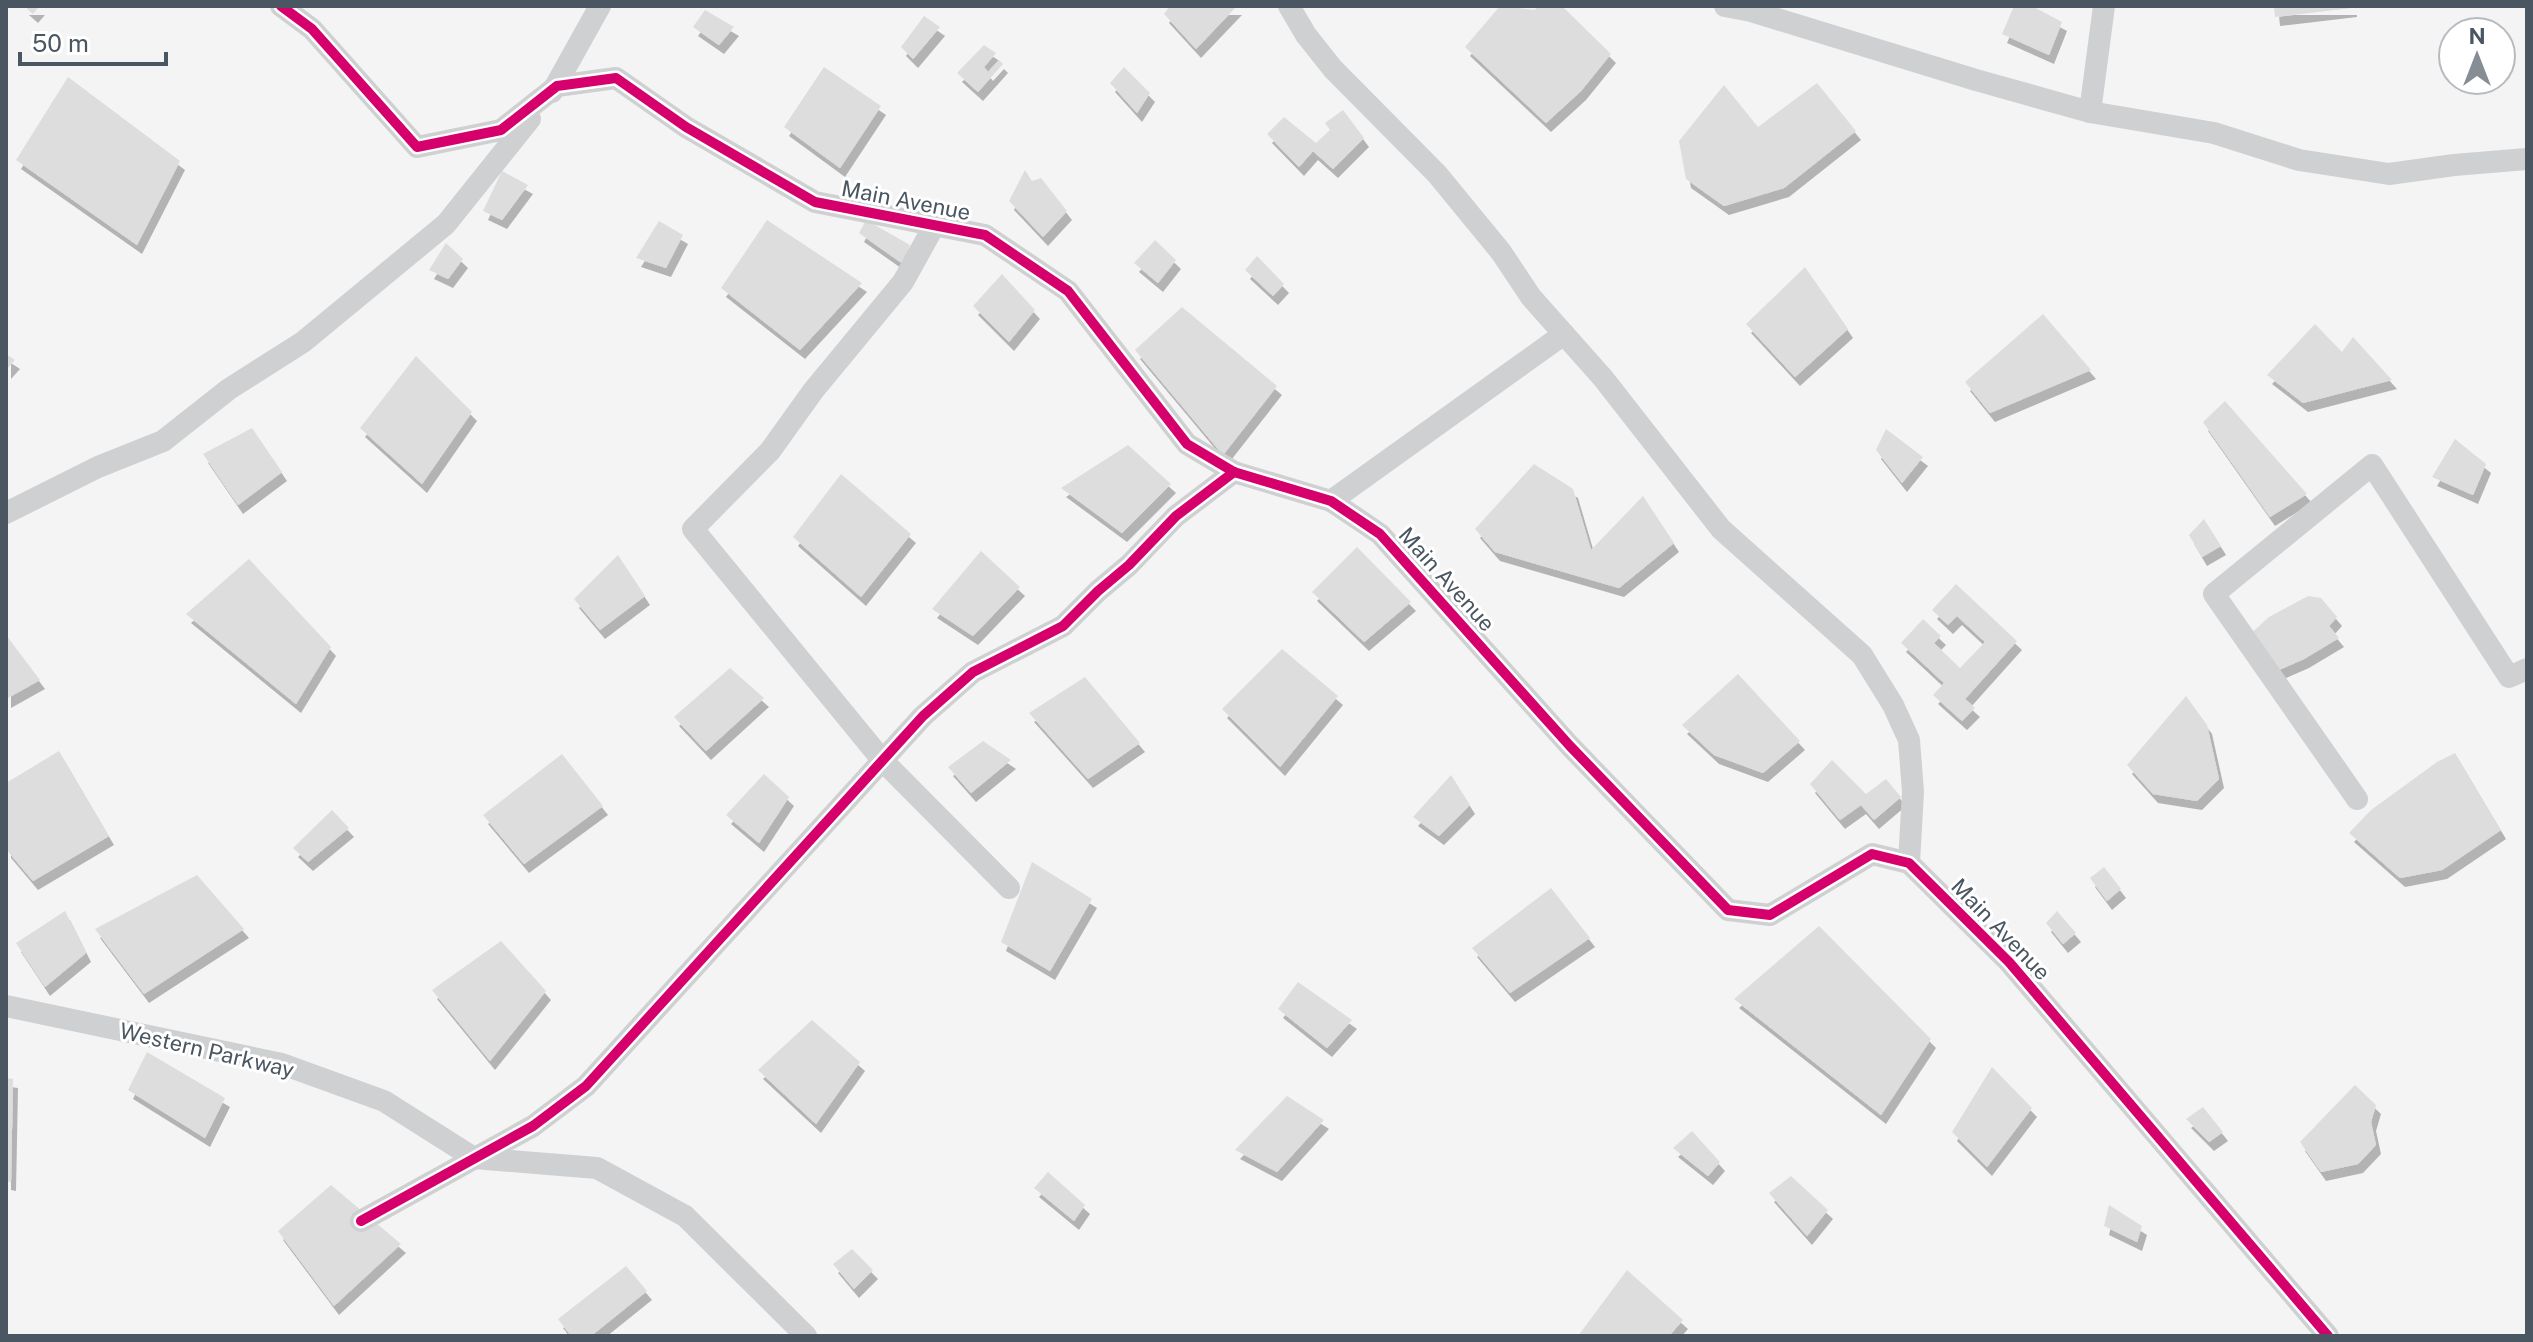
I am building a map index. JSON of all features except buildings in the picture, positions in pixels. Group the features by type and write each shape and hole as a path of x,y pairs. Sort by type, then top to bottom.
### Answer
{"street":[{"path":"281,6 312,29 417,147 501,130 557,86"},
{"path":"6,513 98,467 163,441 229,389 303,342 446,224 557,86 600,6"},
{"path":"1289,6 1306,35 1333,69 1437,174 1501,252 1531,297 1603,378 1721,529 1862,655 1893,705 1909,740 1913,792 1909,863"},
{"path":"1725,6 1751,11 2090,112 2214,133 2299,160 2389,174 2527,159"},
{"path":"2090,112 2104,6"},
{"name":"Main Avenue","path":"557,86 616,78 686,127 815,202 985,235 1068,291 1187,444 1234,472 1331,501 1380,534 1570,746 1728,910 1770,915 1872,854 1909,863 2009,962 2328,1336"},
{"path":"934,226 903,282 813,391 770,451 693,529 883,761 1009,888"},
{"path":"1331,501 1564,334"},
{"path":"2357,799 2214,594 2372,465 2509,677 2527,669"},
{"path":"361,1221 533,1126 586,1086 923,716 973,672 1063,626 1176,516 1234,472"},
{"name":"Western Parkway","path":"6,1006 282,1064 384,1101 474,1158 597,1168 685,1216 806,1336"}],"cycle path":[{"path":"281,6 312,29 417,147 501,130 557,86 616,78 686,127 815,202 985,235 1068,291 1187,444 1234,472 1331,501 1380,534 1570,746 1728,910 1770,915 1872,854 1909,863 2009,962 2328,1336"},
{"path":"361,1221 533,1126 586,1086 923,716 973,672 1063,626 1176,516 1234,472"}]}
